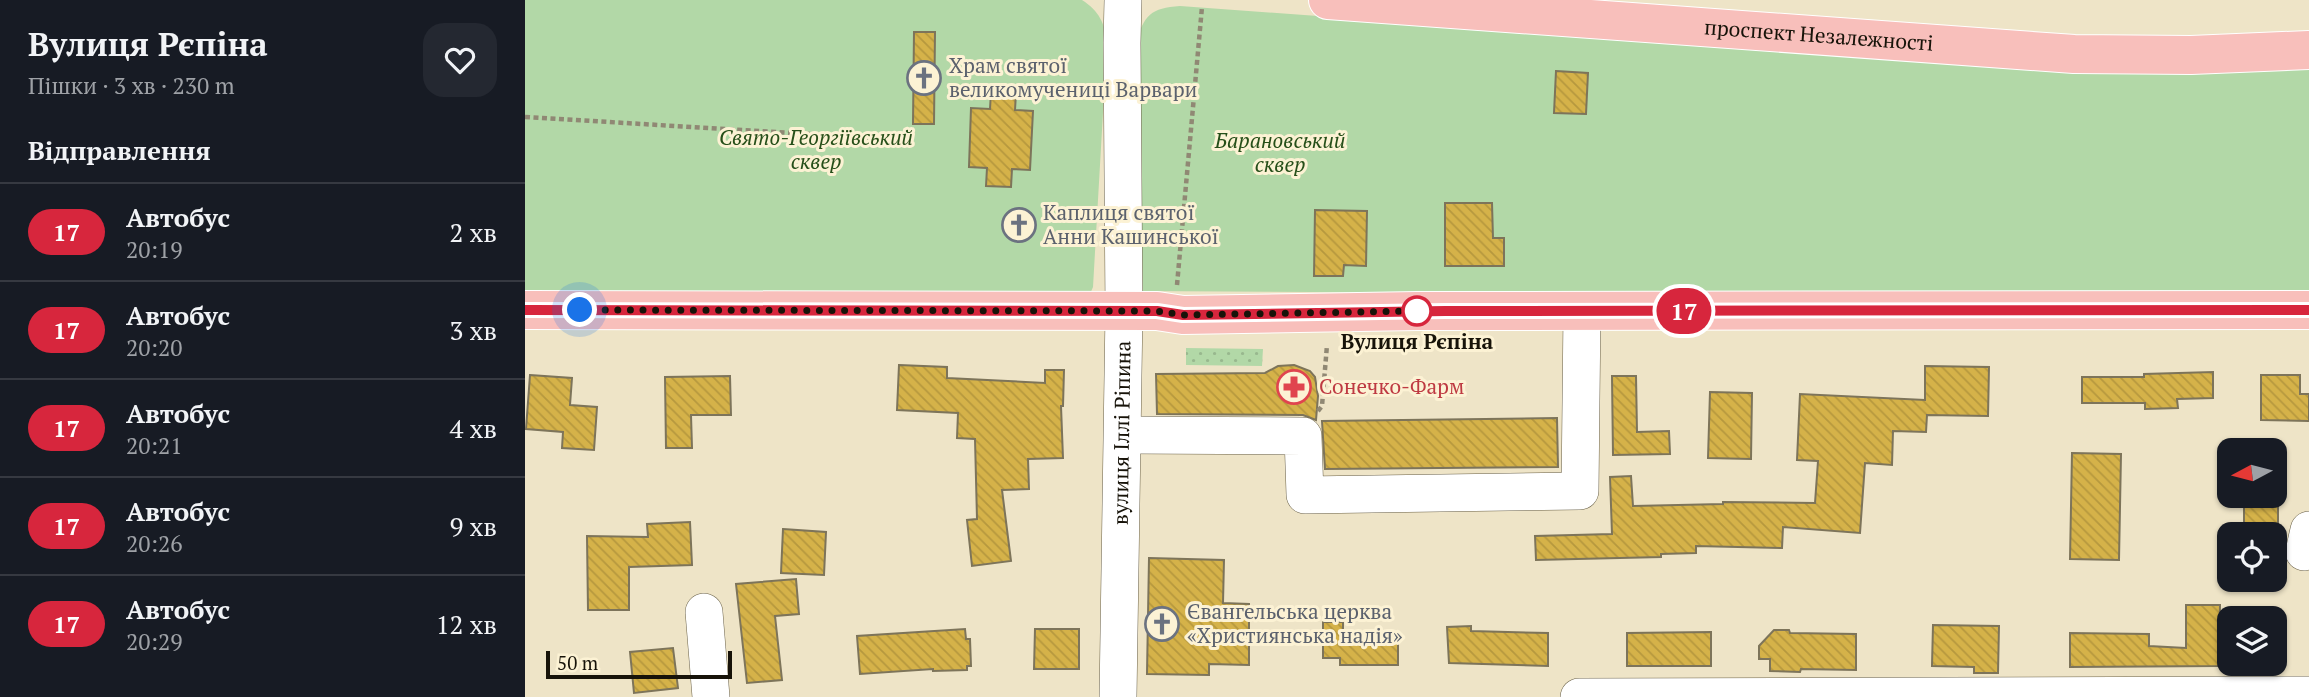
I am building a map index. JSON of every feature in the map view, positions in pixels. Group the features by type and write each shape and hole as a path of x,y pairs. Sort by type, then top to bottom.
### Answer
{"main road":[{"name":"проспект Незалежності","path":"1328,0 2074,54 2191,55 2309,50"},
{"path":"525,310 1157,311 1183,315 1582,311 2309,310"}],"street":[{"name":"вулиця Іллі Ріпина","path":"1118,697 1124,311 1123,0"},
{"path":"1123,435 1303,436 1305,495 1580,491 1582,311"},
{"path":"703,612 711,697"},
{"path":"1579,697 2309,695"}],"path":[{"path":"1176,292 1202,7"},
{"path":"525,117 876,138"},
{"path":"1303,436 1322,406 1327,345"}],"green space":[{"name":"Свято-Георгіївський сквер","path":"525,0 1082,0 1100,18 1107,43 1093,287 1090,294 525,300"},
{"name":"Барановський сквер","path":"1180,6 2014,67 2309,67 2309,295 1971,296 1137,291 1136,43 1142,26 1150,15 1155,11"},
{"path":"1186,348 1263,349 1262,366 1186,365"}],"building":[{"name":"Храм святої великомучениці Варвари","path":"914,32 935,32 934,124 913,124"},
{"path":"1556,71 1588,73 1586,114 1554,113"},
{"path":"991,92 1016,93 1015,110 1033,111 1030,170 1012,169 1011,187 986,186 987,168 969,167 971,108 990,109"},
{"path":"1445,203 1492,203 1493,238 1504,238 1504,266 1445,266"},
{"path":"1315,210 1367,211 1366,266 1344,265 1343,276 1314,276"},
{"path":"899,365 947,367 947,378 1045,383 1045,370 1064,370 1061,406 1063,458 1028,459 1029,489 1002,490 1011,561 972,566 967,520 977,519 975,439 957,438 958,413 897,410"},
{"path":"1294,365 1310,371 1315,377 1318,396 1316,420 1303,415 1157,414 1156,374 1265,373 1278,366"},
{"path":"1925,366 1989,367 1988,416 1927,415 1926,432 1893,431 1892,465 1865,463 1860,533 1783,527 1782,548 1696,546 1696,553 1661,554 1661,557 1536,560 1535,536 1612,534 1610,477 1631,476 1633,506 1723,502 1815,503 1818,461 1797,460 1800,394 1925,400"},
{"path":"2213,372 2213,398 2177,399 2178,408 2145,409 2145,403 2082,403 2082,377 2144,377 2144,374"},
{"path":"530,375 572,378 570,405 597,407 594,450 562,448 563,432 526,429"},
{"path":"2261,375 2300,375 2300,394 2309,394 2309,421 2261,420"},
{"path":"730,376 731,415 691,415 692,448 666,448 665,377"},
{"path":"1612,376 1636,376 1637,432 1669,431 1670,454 1613,455"},
{"path":"1710,392 1752,393 1751,459 1708,458"},
{"path":"1557,418 1558,467 1325,469 1322,421"},
{"path":"2072,453 2121,454 2119,560 2070,559"},
{"path":"2244,508 2278,508 2278,522 2244,522"},
{"path":"690,522 692,565 629,567 629,610 588,610 587,536 648,537 647,524"},
{"path":"783,529 826,532 824,575 781,573"},
{"path":"1149,558 1224,560 1223,603 1249,604 1249,665 1209,664 1209,675 1147,674"},
{"path":"796,579 799,614 775,616 782,680 747,683 736,584"},
{"path":"2186,605 2220,605 2217,606 2217,666 2070,667 2070,633 2149,634 2149,646 2186,648"},
{"path":"1323,622 1343,622 1343,633 1398,632 1398,665 1340,665 1340,658 1323,658"},
{"path":"1933,625 1999,626 1998,673 1974,673 1974,667 1932,666"},
{"path":"1471,626 1471,631 1548,633 1548,666 1449,663 1447,627"},
{"path":"965,629 966,639 970,639 971,666 967,666 967,670 933,669 860,674 857,636"},
{"path":"1035,629 1079,629 1079,669 1034,669"},
{"path":"1774,630 1789,630 1790,633 1856,634 1856,670 1770,671 1770,659 1759,659 1759,646"},
{"path":"1711,632 1711,666 1627,666 1627,633"},
{"path":"673,648 678,688 634,693 630,652"}],"bus line":[{"name":"17","path":"525,310 1157,311 1183,315 1445,311 2309,310"}],"place":[{"name":"Храм святої великомучениці Варвари","path":"924,78"},
{"name":"Каплиця cвятої Анни Кашинської","path":"1019,225"},
{"name":"Вулиця Рєпіна","path":"1417,311"},
{"name":"Сонечко-Фарм","path":"1294,387"},
{"name":"Євангельська церква «Християнська надія»","path":"1162,624"}],"route":[{"path":"580,310 1157,311 1183,315 1417,311"}]}
